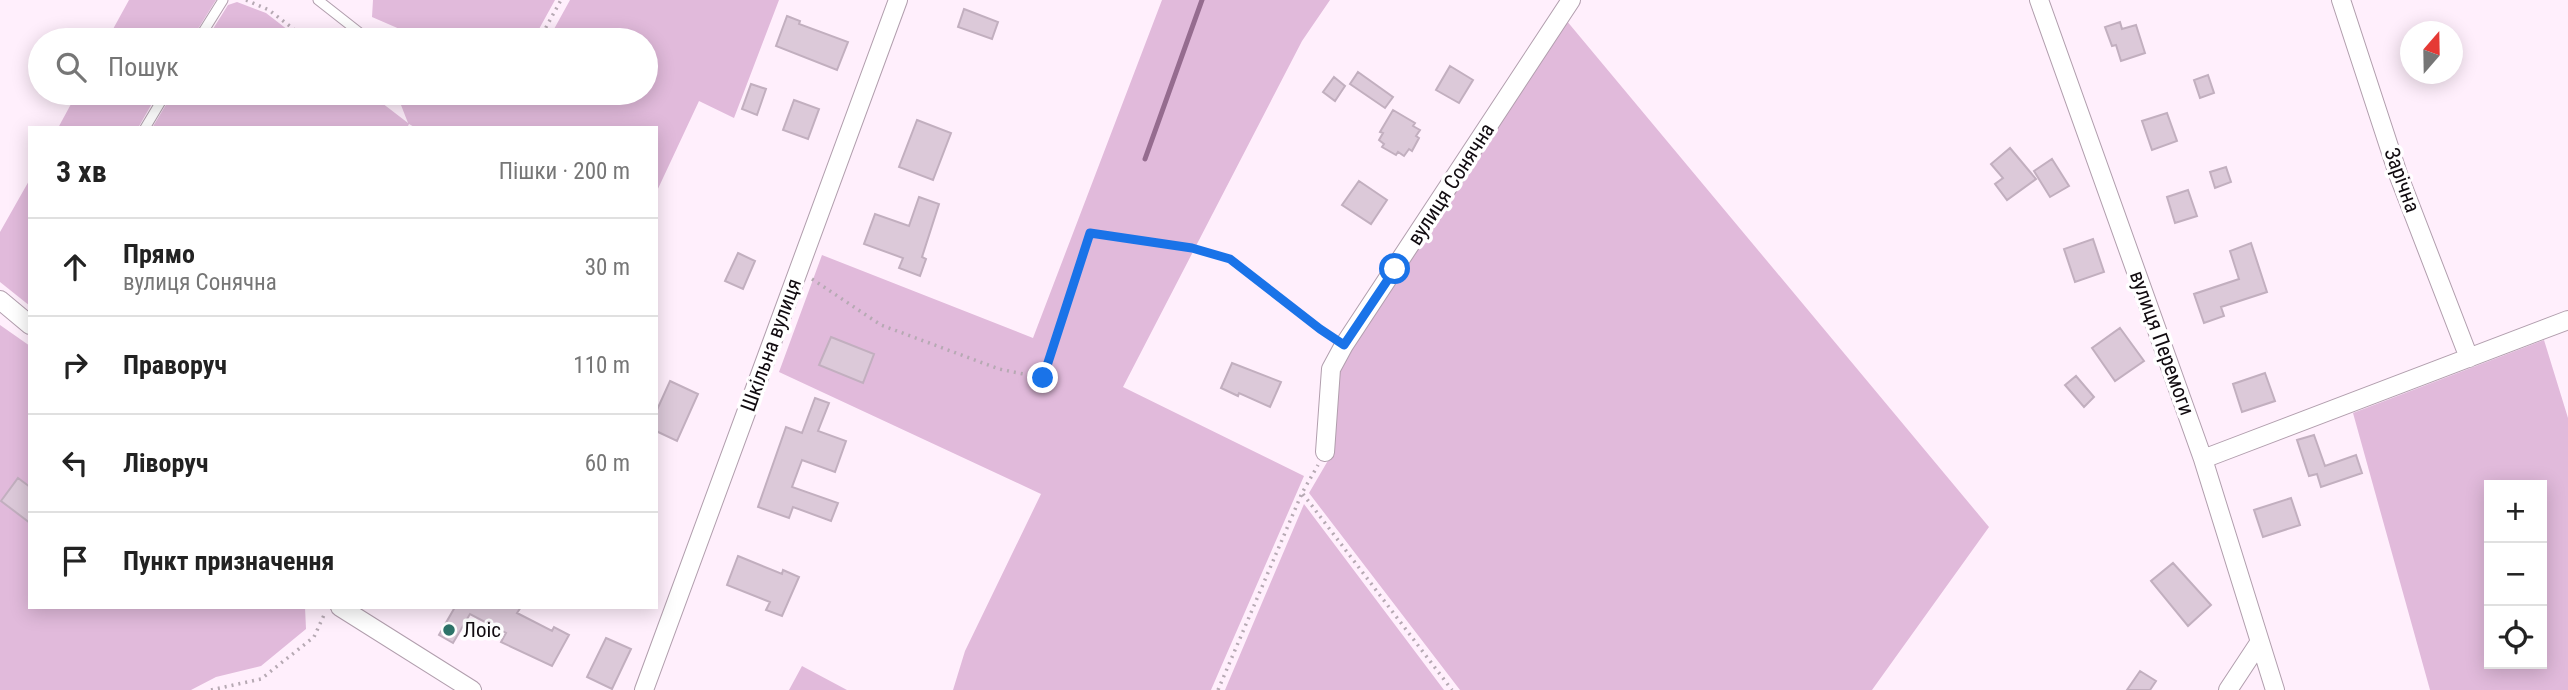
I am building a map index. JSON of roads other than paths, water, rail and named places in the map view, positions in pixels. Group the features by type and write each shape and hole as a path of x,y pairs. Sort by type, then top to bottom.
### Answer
{"street":[{"name":"Шкільна вулиця","path":"644,690 898,0"},
{"name":"вулиця Сонячна","path":"1325,452 1331,369 1344,345 1571,0"},
{"name":"вулиця Перемоги","path":"2039,0 2203,459 2275,690"},
{"name":"Зарічна","path":"2341,0 2398,174 2469,358"},
{"path":"0,300 27,320"},
{"path":"2203,459 2568,320"},
{"path":"343,609 472,690"},
{"path":"2228,690 2259,643"}],"lane":[{"path":"206,28 223,0"},
{"path":"318,0 354,28"},
{"path":"146,126 159,105"}],"waterway":[{"path":"1145,159 1202,0"}],"place":[{"name":"Лоіс","path":"449,630"}]}
